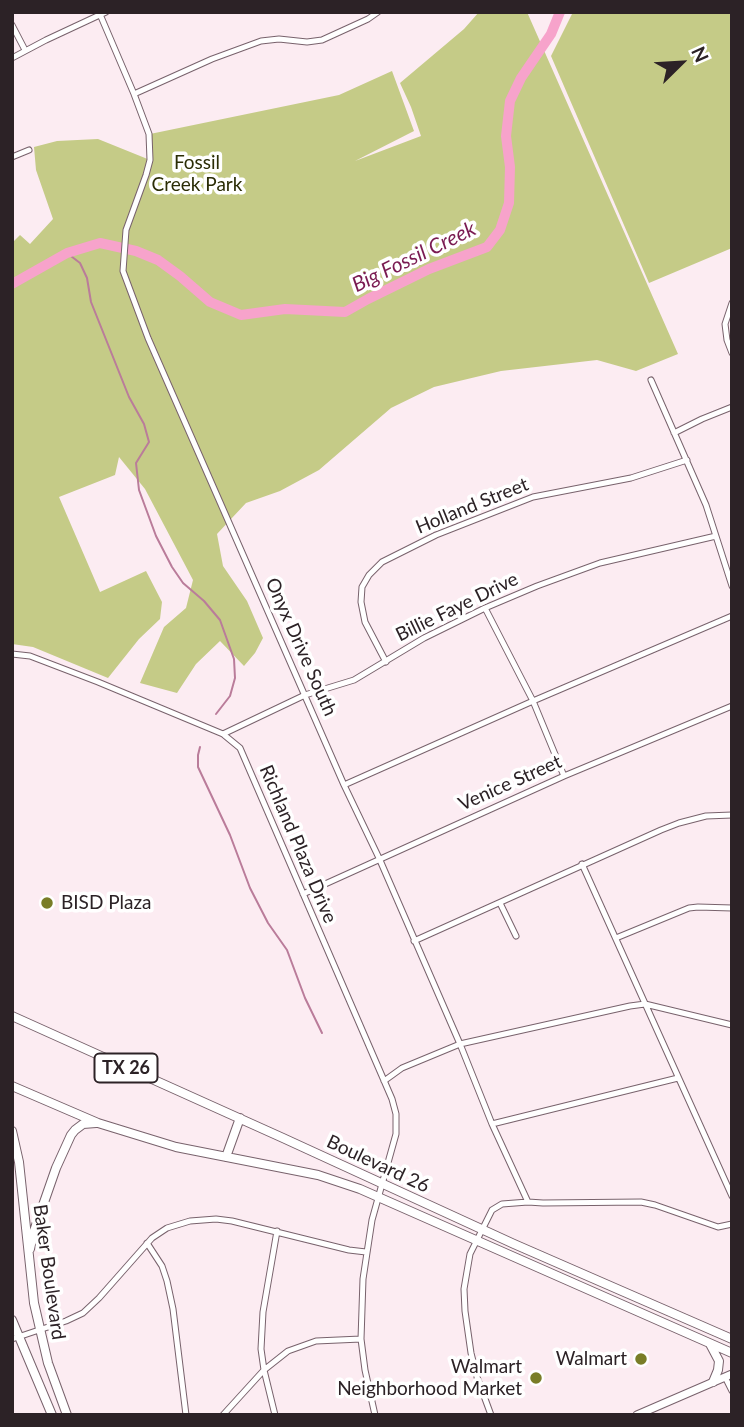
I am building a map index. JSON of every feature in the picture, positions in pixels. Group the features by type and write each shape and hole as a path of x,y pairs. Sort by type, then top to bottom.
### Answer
{"main road":[{"name":"Boulevard 26","path":"12,1016 732,1339"},
{"name":"Boulevard 26","path":"12,1086 98,1123 176,1147 318,1175 379,1196 475,1241 732,1353"},
{"path":"226,1157 240,1118"},
{"path":"28,1259 34,1231 71,1135 83,1124 98,1123"},
{"name":"Baker Boulevard","path":"12,1130 19,1162 34,1303 48,1363 67,1415"},
{"path":"615,1301 620,1290"},
{"name":"Baker Boulevard","path":"12,1320 16,1338 52,1415"},
{"path":"710,1344 719,1361 713,1382"},
{"path":"637,1415 728,1375"}],"street":[{"path":"134,94 212,59 261,41 322,40 379,12"},
{"path":"12,58 102,13"},
{"name":"Onyx Drive South","path":"102,13 149,134 150,160 125,230 123,271 148,338 528,1202"},
{"path":"12,25 26,51"},
{"path":"12,157 29,150"},
{"path":"732,303 726,332 732,354"},
{"path":"651,380 713,523 732,586"},
{"path":"674,433 732,407"},
{"name":"Holland Street","path":"386,662 365,622 361,602 362,587 382,562 436,536 533,497 631,478 687,460"},
{"name":"Billie Faye Drive","path":"223,734 305,695 354,680 424,638 545,583 600,564 716,536"},
{"path":"485,608 533,701 564,776"},
{"path":"344,785 732,616"},
{"name":"Richland Plaza Drive","path":"12,653 50,663 223,734 240,748 392,1099 396,1114 396,1134 366,1252 363,1279 360,1339 375,1415"},
{"name":"Venice Street","path":"303,894 564,776 732,706"},
{"path":"414,941 582,864 680,823 706,816 732,815"},
{"path":"582,864 732,1196"},
{"path":"500,903 516,936"},
{"path":"616,938 690,908 732,908"},
{"path":"384,1081 402,1068 460,1044 630,1006 646,1004 732,1025"},
{"path":"492,1124 678,1078"},
{"path":"491,1415 477,1377 467,1334 464,1289 470,1254 492,1210 502,1204 528,1202 641,1202 718,1227 732,1224"},
{"path":"16,1338 66,1321 91,1306 147,1243 167,1228 178,1224 202,1219 232,1221 366,1252"},
{"path":"275,1415 261,1349 263,1312 277,1231"},
{"path":"147,1243 162,1266 167,1281 186,1415"},
{"path":"223,1415 279,1356 316,1341 360,1339"},
{"path":"728,1375 732,1391"}],"green space":[{"name":"Fossil Creek Park","path":"479,12 527,12 678,354 636,371 597,360 501,371 434,387 391,408 319,470 280,491 246,503 217,534 223,566 247,601 263,638 244,666 220,641 196,664 177,693 140,683 164,627 186,608 193,580 145,489 119,457 115,475 59,497 100,592 146,571 162,602 160,619 139,639 108,678 33,647 12,644 12,243 20,235 30,244 53,219 36,170 34,147 57,141 98,139 150,160 150,134 339,95 392,71 414,131 355,161 421,136 400,83 464,29"},
{"path":"573,12 732,12 732,248 649,283 551,56"}],"waterway":[{"name":"Big Fossil Creek","path":"12,284 67,253 100,243 136,251 158,260 210,302 241,315 285,309 345,312 429,269 487,247 500,230 509,203 510,167 506,136 510,101 521,78 551,34 560,12"},
{"path":"67,253 80,263 87,278 91,302 129,397 144,424 149,442 136,463 139,490 156,536 183,583 204,601 220,620 234,659 235,678 230,696 216,714"},
{"path":"200,747 198,767 230,835 250,888 268,923 287,950 322,1033"}],"place":[{"name":"BISD Plaza","path":"47,903"},
{"name":"Walmart","path":"641,1359"},
{"name":"Walmart Neighborhood Market","path":"536,1378"}]}
